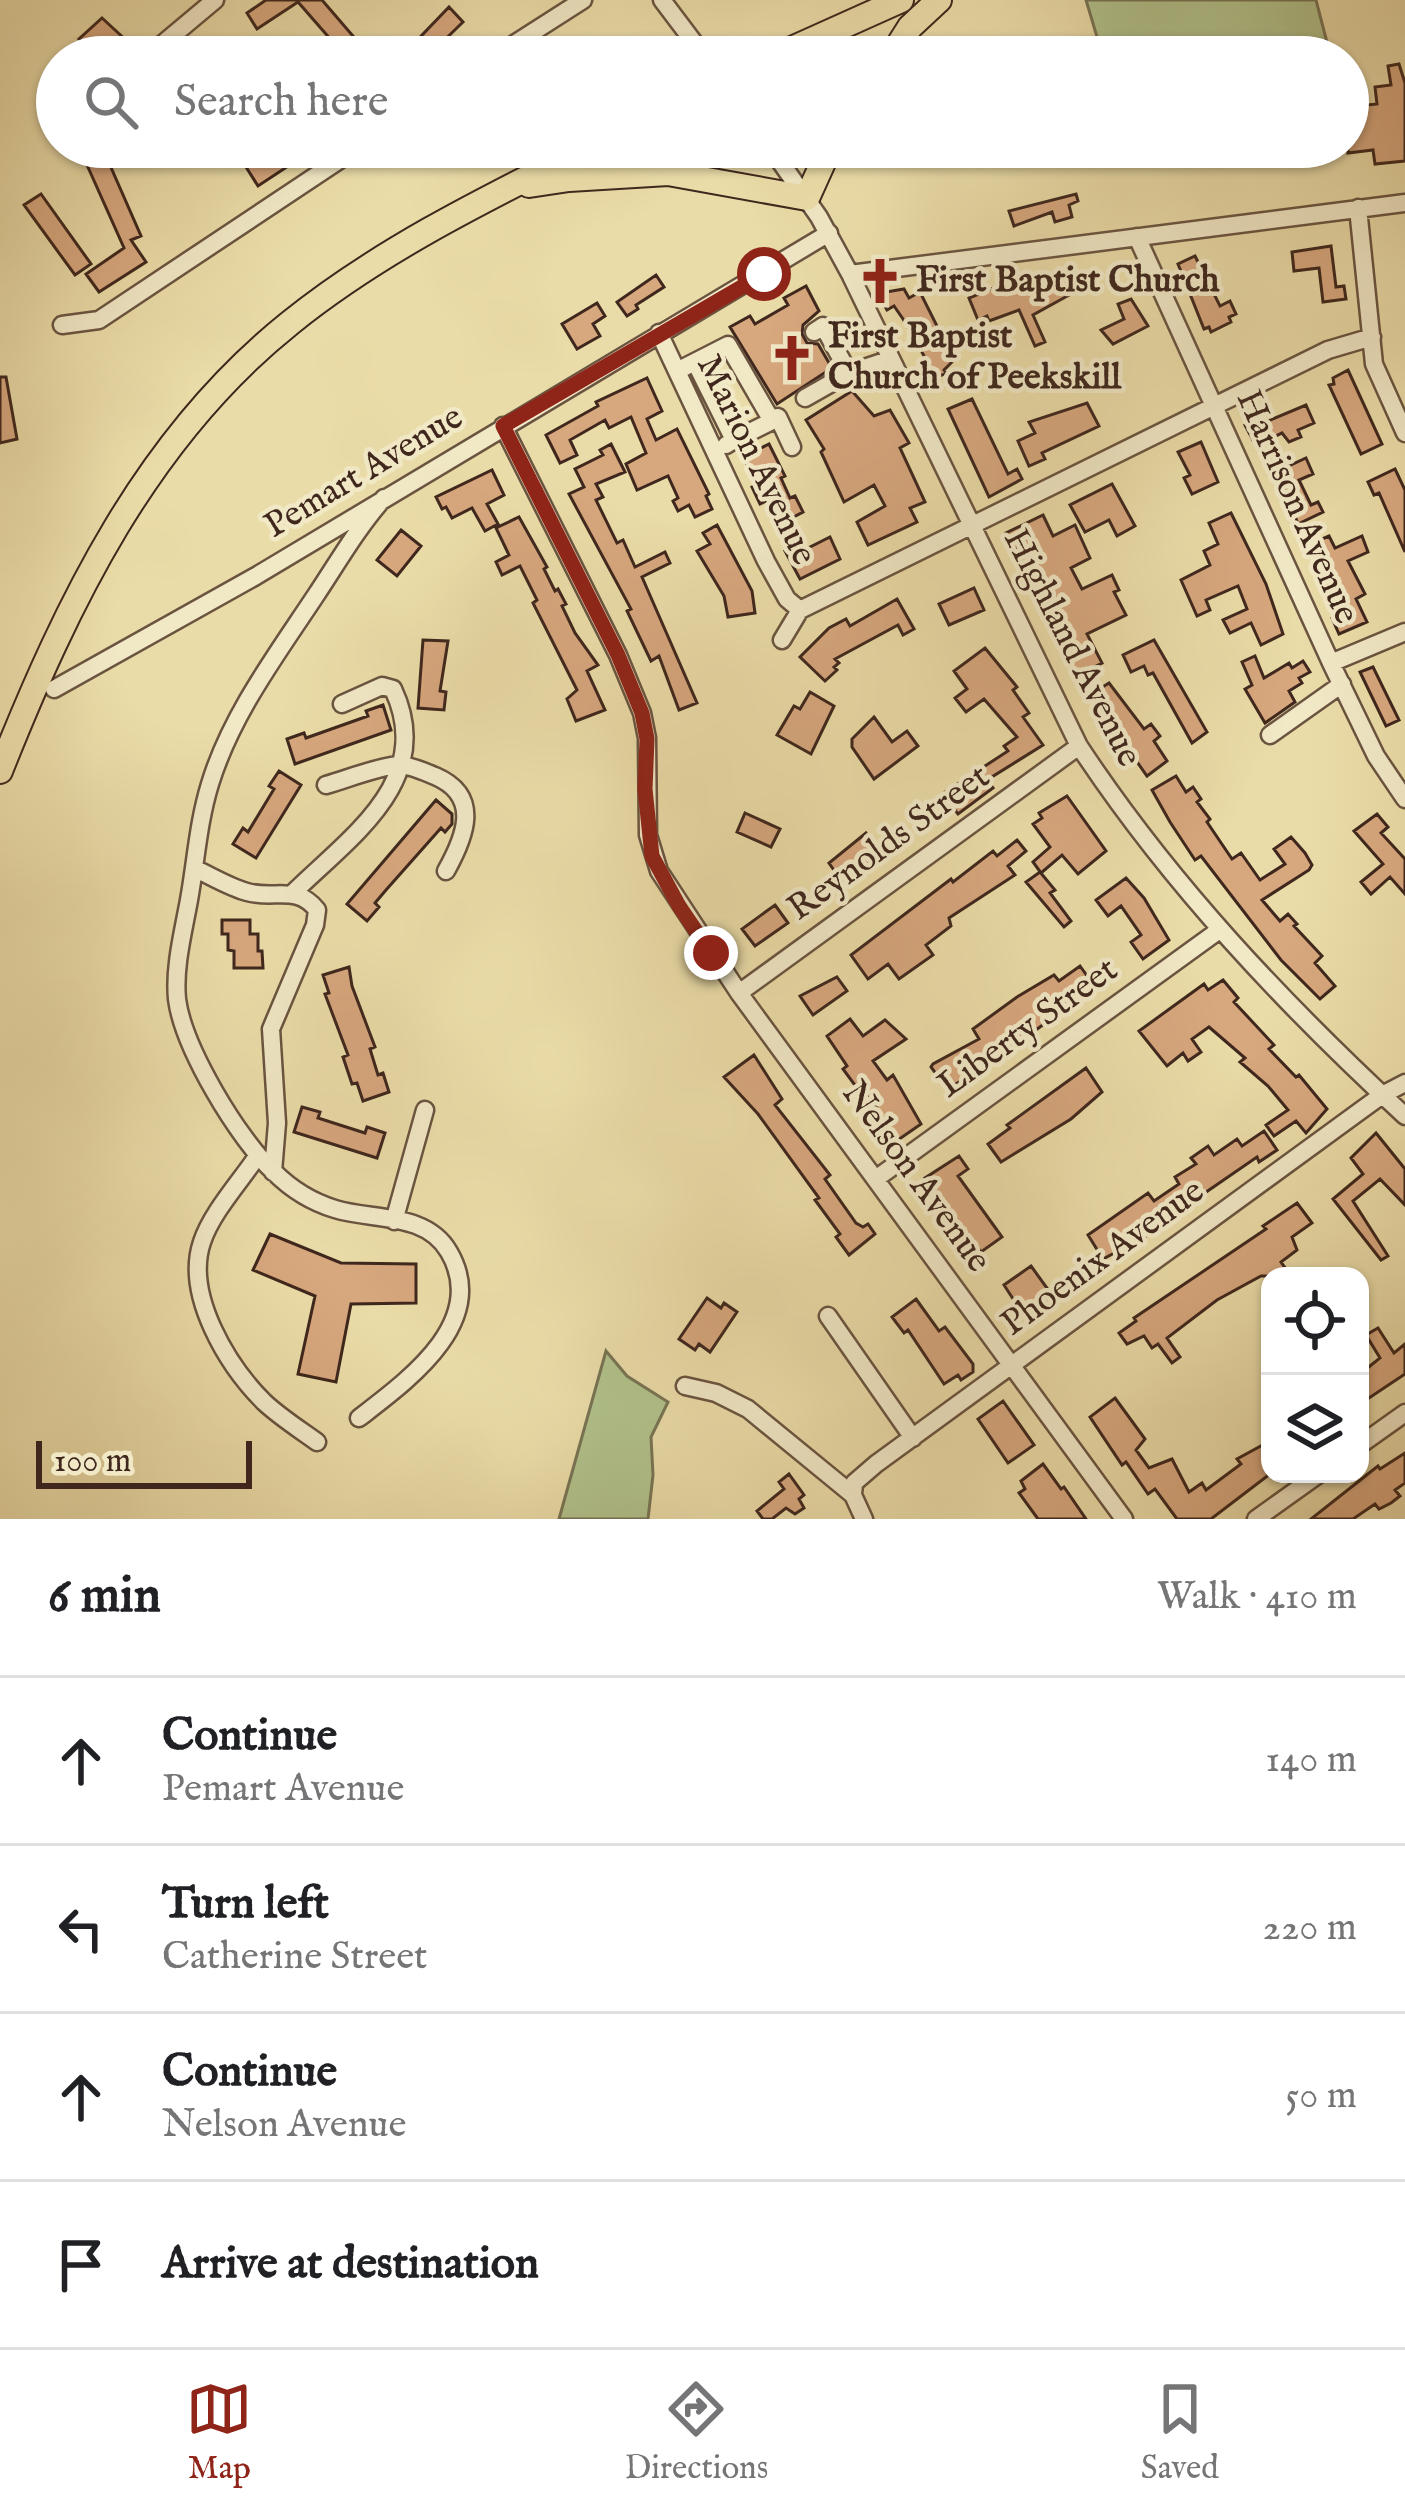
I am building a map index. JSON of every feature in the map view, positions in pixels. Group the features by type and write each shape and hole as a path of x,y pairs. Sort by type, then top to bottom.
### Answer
{"highway":[{"path":"820,36 901,0"},
{"path":"904,36 939,0"},
{"path":"861,17 878,36"},
{"path":"0,771 88,574 146,477 189,420 257,350 332,291 549,168"},
{"path":"660,168 668,172"},
{"path":"509,189 569,178 668,172 807,198 821,168"}],"street":[{"path":"172,36 215,0"},
{"path":"527,36 583,0"},
{"path":"662,0 689,36"},
{"path":"62,325 99,320 327,168"},
{"name":"Highland Avenue","path":"785,168 850,274 1079,746 1113,798 1218,931 1405,1116"},
{"path":"850,274 1405,203"},
{"path":"1358,208 1374,364 1405,433"},
{"name":"Pemart Avenue","path":"54,689 256,576 829,233"},
{"name":"Harrison Avenue","path":"1137,237 1331,663 1376,756 1402,789"},
{"path":"814,332 823,326 849,374"},
{"name":"Marion Avenue","path":"659,333 766,561 787,599 800,610"},
{"path":"782,640 800,610 1328,350 1372,337"},
{"path":"677,371 728,345 772,421"},
{"path":"806,398 891,358"},
{"path":"695,362 734,440"},
{"path":"714,450 778,417 792,447"},
{"name":"Nelson Avenue","path":"503,426 618,655 642,713 647,739 648,836 658,871 739,993 1124,1519"},
{"path":"359,1418 424,1363 452,1328 459,1307 457,1269 438,1237 419,1223 332,1208 304,1196 273,1172 223,1106 180,1013 177,968 211,781 258,683 384,498"},
{"path":"1331,663 1405,632"},
{"path":"1270,735 1342,684"},
{"path":"294,892 379,809 394,785 406,750 405,713 394,689 382,686 342,704"},
{"name":"Reynolds Street","path":"739,993 1079,746"},
{"path":"326,785 401,765 441,778 464,803 467,828 446,871"},
{"path":"194,868 246,892 294,892 317,910 290,990 271,1029 277,1123 273,1172"},
{"name":"Liberty Street","path":"877,1178 1218,931"},
{"name":"Phoenix Avenue","path":"853,1495 854,1483 913,1438 1382,1095 1405,1083"},
{"path":"394,1221 425,1110"},
{"path":"258,1155 203,1238 199,1284 211,1321 240,1372 265,1402 316,1442"},
{"path":"828,1316 913,1438"},
{"path":"685,1386 716,1393 748,1409 853,1495 864,1519"},
{"path":"1369,1438 1405,1412"},
{"path":"1256,1519 1306,1483"}],"green space":[{"path":"1086,0 1316,0 1325,36 1097,36"},
{"path":"606,1351 627,1376 668,1402 651,1437 648,1519 559,1519"}],"building":[{"path":"266,0 322,0 353,36 328,36 298,2 257,29 247,13"},
{"path":"449,7 463,22 449,36 421,36"},
{"path":"102,18 122,36 82,36"},
{"path":"1399,64 1405,83 1405,161 1375,164 1373,150 1369,150 1369,105 1377,104 1375,87 1391,85 1388,66"},
{"path":"88,168 111,168 141,236 131,240 146,262 99,292 86,274 124,248"},
{"path":"247,168 285,168 258,186"},
{"path":"41,194 91,264 75,275 24,205"},
{"path":"1076,194 1078,201 1069,205 1072,217 1055,222 1052,212 1014,226 1009,211"},
{"path":"1331,246 1336,287 1344,286 1346,299 1323,302 1319,268 1294,271 1292,252"},
{"path":"1195,256 1220,306 1230,301 1236,314 1211,332 1209,327 1204,329 1178,264"},
{"path":"1061,274 1071,294 1033,315 1045,342 1035,346 1019,310 978,320 969,298 1010,281 1013,289 1036,279 1038,285"},
{"path":"656,275 664,287 627,316 617,302"},
{"name":"First Baptist Church of Peekskill","path":"806,286 819,311 803,325 802,334 807,343 818,344 832,368 777,404 730,327 750,316 755,324 788,305 784,298"},
{"path":"904,289 909,298 920,292 954,360 946,373 932,380 923,363 927,361 903,319 894,306 887,310 883,303 886,292"},
{"path":"1131,299 1148,326 1113,344 1101,330 1124,319 1118,304"},
{"path":"597,303 605,316 593,324 600,336 577,349 562,324"},
{"path":"1348,370 1382,444 1361,454 1329,385"},
{"path":"0,377 6,377 17,439 0,443"},
{"path":"647,378 662,411 647,419 656,440 677,429 709,494 712,509 695,517 689,505 678,511 668,476 637,490 626,464 646,453 631,417 609,428 605,420 570,440 577,455 560,463 546,435 598,406 596,402"},
{"path":"852,391 874,416 890,410 909,443 900,448 925,502 910,508 917,522 868,545 857,522 885,506 874,485 844,502 821,452 824,449 806,420"},
{"path":"972,399 1008,474 1017,469 1022,479 989,497 948,409"},
{"path":"1087,403 1099,426 1042,453 1045,459 1029,466 1018,441 1035,433 1029,422"},
{"path":"1306,405 1314,423 1298,430 1301,437 1289,442 1282,433 1256,446 1245,425 1258,418 1261,424"},
{"path":"1201,442 1218,482 1192,494 1184,478 1190,475 1178,452"},
{"path":"611,444 625,472 596,484 603,497 596,500 635,567 665,552 670,563 642,577 697,703 679,710 659,656 651,661 627,611 631,609 569,494 584,487 575,469 603,455 600,450"},
{"path":"769,444 790,498 795,496 803,512 782,523 770,499 760,504 752,487 757,485 743,457"},
{"path":"1306,458 1313,474 1299,480 1311,505 1318,502 1323,512 1298,524 1278,471"},
{"path":"1395,469 1405,490 1405,552 1379,493 1374,495 1368,482"},
{"path":"492,470 504,495 487,504 498,524 485,531 472,508 452,518 446,507 442,509 436,497"},
{"path":"1112,484 1135,526 1117,536 1109,520 1085,532 1070,505"},
{"path":"1231,513 1266,584 1283,634 1261,645 1251,623 1230,633 1223,620 1247,609 1238,586 1206,600 1210,610 1197,616 1181,580 1210,565 1204,551 1218,544 1209,523"},
{"path":"1043,515 1053,536 1075,525 1090,558 1071,568 1082,589 1112,575 1119,590 1114,592 1126,615 1087,634 1102,663 1075,677 1043,605 1045,599 1006,533"},
{"path":"519,517 566,604 562,606 575,633 598,665 587,671 605,710 576,721 567,699 577,690 533,603 537,600 520,566 502,575 496,562 509,555 496,528"},
{"path":"717,525 752,591 755,613 728,617 724,596 697,551 710,544 703,533"},
{"path":"401,530 421,546 397,576 377,560"},
{"path":"1329,536 1335,548 1362,536 1368,552 1348,561 1365,594 1356,599 1367,622 1339,634 1332,618 1342,614 1308,545"},
{"path":"830,537 840,559 800,579 785,551 803,543 806,549"},
{"path":"974,588 984,610 949,625 939,604"},
{"path":"897,599 914,629 903,635 898,625 835,659 837,670 825,681 800,657 829,628 846,619 850,626"},
{"path":"423,640 448,641 440,691 446,692 444,710 418,708"},
{"path":"1154,640 1207,732 1192,743 1153,673 1148,675 1144,666 1131,672 1123,655"},
{"path":"985,648 1017,687 1013,690 1029,713 1023,717 1043,745 987,780 993,788 958,814 942,794 1008,751 1004,746 1017,737 984,699 966,712 955,698 967,689 954,671"},
{"path":"1255,656 1264,678 1289,663 1292,668 1303,661 1310,672 1289,691 1295,702 1265,723 1245,689 1252,685 1242,662"},
{"path":"1373,667 1399,720 1386,726 1360,672"},
{"path":"1109,683 1144,729 1151,724 1160,736 1154,741 1167,761 1147,776 1090,695"},
{"path":"810,692 834,706 811,754 777,735 794,706 800,709"},
{"path":"383,705 391,730 295,764 287,739 304,733 306,738 368,716 366,711"},
{"path":"874,717 892,742 907,731 918,746 874,779 852,747 852,739"},
{"path":"279,771 301,785 256,858 233,844 243,828 248,832 274,789 269,786"},
{"path":"1176,776 1186,792 1193,787 1210,819 1207,822 1232,859 1241,853 1260,880 1285,864 1274,849 1291,837 1305,853 1312,865 1309,870 1262,900 1280,921 1288,914 1322,956 1315,963 1335,986 1320,999 1281,960 1201,856 1195,860 1170,822 1152,790"},
{"path":"1067,796 1106,851 1078,874 1062,855 1041,873 1033,862 1050,847 1033,824 1042,818 1039,813"},
{"path":"436,800 452,814 452,824 445,832 441,828 386,890 367,921 347,904"},
{"path":"745,813 780,829 771,847 737,832"},
{"path":"1377,814 1388,827 1381,833 1405,859 1405,894 1390,877 1371,894 1361,882 1383,864 1354,831"},
{"path":"866,833 881,854 845,886 829,863"},
{"path":"1017,840 1026,851 1008,866 1015,875 949,918 951,926 926,945 933,955 899,979 888,964 868,979 851,955 951,879 953,882 993,851 997,856"},
{"path":"1040,872 1071,921 1064,927 1026,882"},
{"path":"1126,878 1169,940 1143,959 1131,942 1141,935 1121,906 1108,916 1096,900"},
{"path":"775,905 788,923 755,946 742,929"},
{"path":"222,920 250,920 250,934 258,934 263,968 234,968 234,951 228,950"},
{"path":"1080,966 1095,987 947,1089 933,1064 979,1039 973,1029 1017,997 1054,975 1059,981"},
{"path":"349,967 375,1047 370,1049 378,1075 383,1073 389,1092 363,1101 343,1057 348,1055 325,994 329,993 323,975"},
{"path":"837,977 847,991 813,1015 800,996"},
{"path":"1223,980 1238,998 1234,1002 1274,1045 1269,1049 1327,1109 1306,1133 1296,1121 1274,1136 1266,1125 1288,1110 1240,1062 1245,1058 1209,1027 1192,1039 1201,1052 1188,1061 1183,1053 1167,1066 1139,1031 1204,984 1208,990"},
{"path":"850,1019 863,1036 885,1020 906,1039 873,1061 887,1080 893,1075 921,1124 898,1140 862,1085 857,1088 843,1069 847,1066 827,1036"},
{"path":"754,1055 782,1099 775,1105 830,1175 825,1179 856,1223 868,1224 875,1234 849,1255 815,1200 819,1198 758,1114 724,1077"},
{"path":"1086,1068 1102,1092 1071,1119 1001,1162 988,1144"},
{"path":"302,1107 320,1112 318,1118 365,1133 367,1127 385,1133 377,1158 294,1132"},
{"path":"1264,1131 1277,1150 1259,1162 1257,1157 1154,1232 1103,1259 1088,1235 1148,1193 1154,1201 1179,1184 1175,1177 1196,1164 1191,1158 1208,1146 1214,1155 1237,1139 1242,1146"},
{"path":"1376,1133 1405,1169 1405,1205 1380,1179 1353,1201 1388,1256 1381,1260 1333,1199 1363,1174 1351,1158"},
{"path":"959,1156 968,1169 958,1176 1002,1237 981,1252 925,1178"},
{"path":"1297,1203 1312,1223 1292,1237 1297,1250 1281,1262 1285,1267 1261,1267 1261,1276 1217,1300 1167,1338 1180,1357 1172,1363 1158,1344 1152,1348 1144,1336 1127,1344 1119,1333 1134,1318 1266,1229 1263,1226"},
{"path":"270,1234 341,1263 416,1264 416,1303 351,1304 336,1382 298,1374 315,1296 253,1270"},
{"path":"1031,1266 1057,1302 1028,1322 1004,1285"},
{"path":"707,1298 737,1312 710,1352 699,1344 695,1350 679,1339"},
{"path":"916,1299 939,1331 945,1327 973,1364 973,1372 961,1380 958,1375 944,1384 908,1330 904,1333 892,1317"},
{"path":"1378,1328 1394,1353 1405,1344 1405,1374 1369,1398 1369,1367 1380,1358 1369,1333"},
{"path":"1115,1398 1145,1439 1136,1450 1149,1468 1172,1459 1189,1492 1202,1483 1206,1490 1241,1464 1237,1459 1261,1446 1261,1481 1211,1519 1177,1519 1155,1489 1148,1494 1126,1462 1122,1465 1090,1417"},
{"path":"1003,1401 1034,1445 1008,1463 978,1419"},
{"path":"1405,1453 1405,1483 1395,1490 1400,1496 1391,1503 1379,1509 1375,1504 1353,1519 1311,1519 1357,1483 1369,1483 1369,1473"},
{"path":"1043,1464 1086,1519 1038,1519 1019,1493 1025,1489 1021,1481"},
{"path":"789,1474 804,1495 799,1499 804,1508 795,1514 786,1508 772,1519 763,1519 757,1511 784,1489 779,1482"}],"place":[{"name":"First Baptist Church","path":"880,281"},
{"name":"First Baptist Church of Peekskill","path":"792,358"}],"route":[{"path":"711,953 652,856 642,713 618,655 503,426 764,274"}]}
